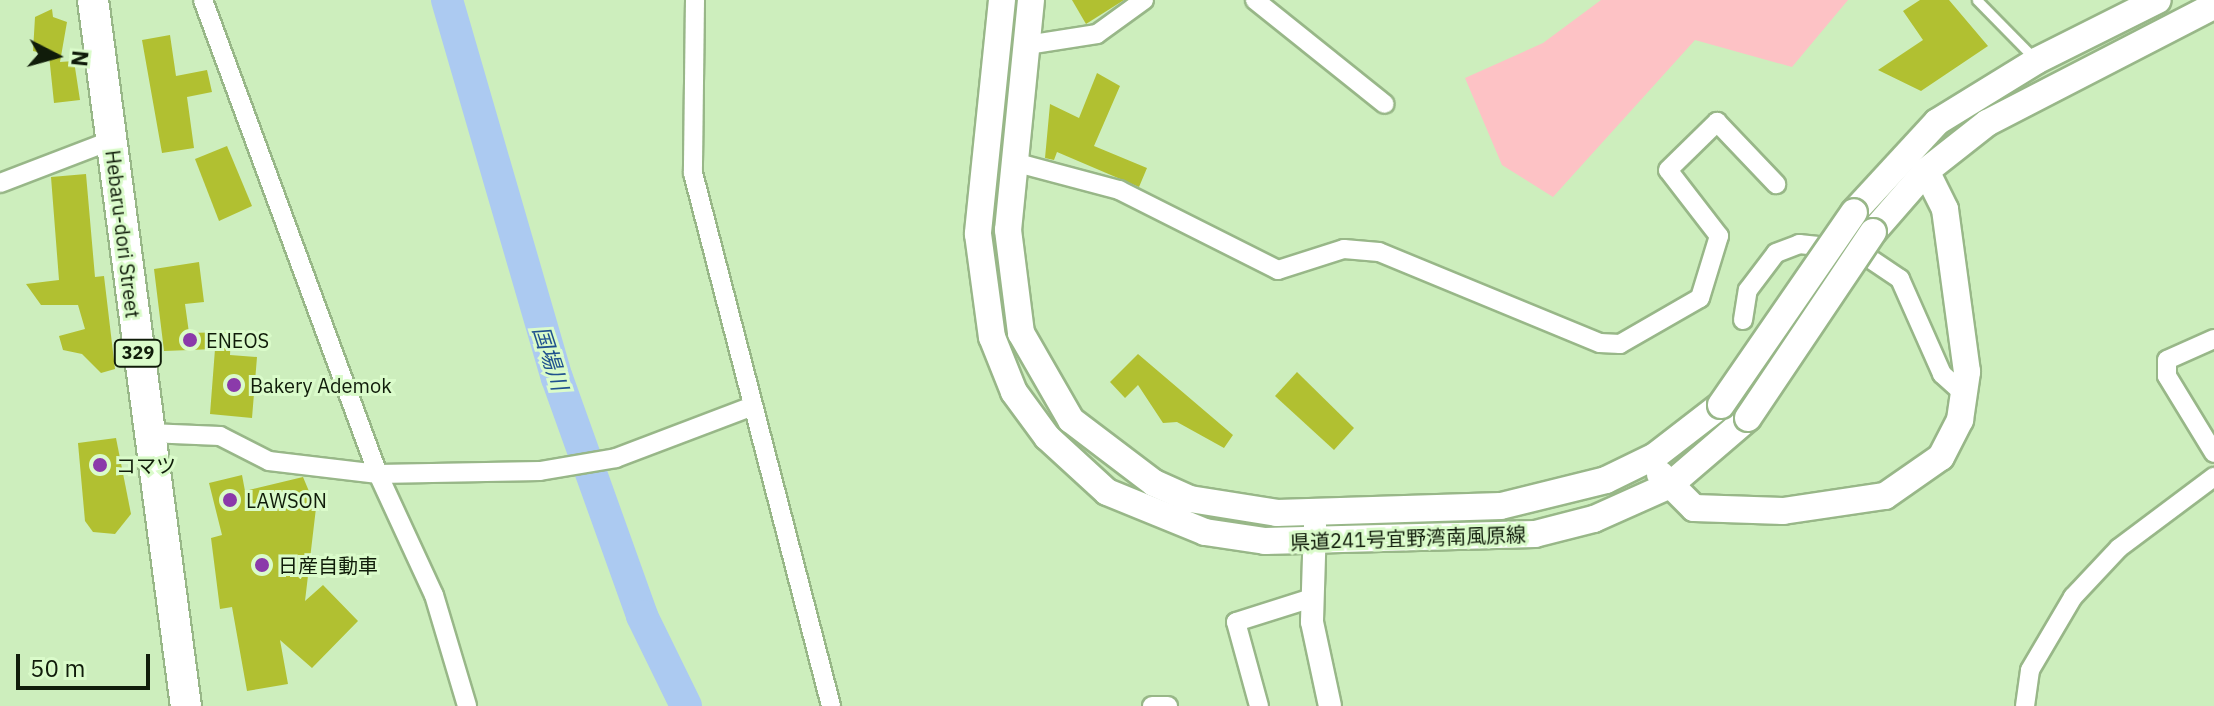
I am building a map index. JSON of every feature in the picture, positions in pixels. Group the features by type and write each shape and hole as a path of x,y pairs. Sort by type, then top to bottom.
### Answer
{"highway":[{"name":"Hebaru-dori Street","path":"93,0 186,706"}],"main road":[{"name":"県道241号宜野湾南風原線","path":"1002,0 978,234 992,337 1014,392 1071,464 1153,515 1205,532 1314,543 1535,534 1594,519 1670,485 1748,418 1873,232 1926,171 2048,88 2214,6"},
{"name":"県道241号宜野湾南風原線","path":"1031,0 1014,162 1009,283 1021,333 1071,420 1113,459 1190,499 1316,514 1537,501 1647,460 1721,405 1854,212 1937,122 2036,61 2158,0"},
{"path":"1647,460 1685,503 1709,512 1874,500 1941,457 1965,395 1952,250 1940,190 1926,171"}],"street":[{"path":"203,0 378,474 434,595 467,706"},
{"path":"695,0 693,173 750,407 831,706"},
{"path":"1027,45 1097,34 1144,0"},
{"path":"1255,0 1385,104"},
{"path":"1014,162 1119,190 1278,270 1344,249 1379,252 1610,344 1700,298 1719,236 1668,170 1717,122 1776,184"},
{"path":"0,183 110,141"},
{"path":"1743,320 1748,290 1776,253 1799,244 1857,250 1900,279 1942,374 1965,395"},
{"path":"2214,339 2167,360 2167,376 2214,453"},
{"path":"149,433 220,436 269,461 378,474 540,471 616,458 750,407"},
{"path":"2025,706 2030,670 2073,597 2119,548 2214,477"},
{"path":"1316,514 1312,598 1330,706"},
{"path":"1259,706 1236,622 1312,598"},
{"path":"1152,706 1168,706"}],"lane":[{"path":"1977,0 2036,61"}],"shaded area":[{"path":"1601,0 1848,0 1792,67 1695,40 1553,197 1502,165 1465,78 1543,43"}],"building":[{"path":"1072,0 1124,0 1086,24"},
{"path":"1920,0 1949,0 1988,46 1921,91 1878,70 1923,40 1903,11"},
{"path":"52,9 53,17 67,22 60,62 74,61 80,100 54,103 49,55 33,51 35,17"},
{"path":"170,35 176,76 207,70 212,92 187,97 194,148 162,153 142,40"},
{"path":"1097,73 1120,86 1094,146 1147,168 1139,187 1057,152 1054,160 1045,158 1050,104 1079,118"},
{"path":"227,146 252,206 219,221 195,159"},
{"path":"86,174 95,277 104,276 115,369 101,373 82,354 63,350 59,336 85,329 78,305 41,305 26,284 59,280 51,177"},
{"path":"199,262 204,302 185,304 189,333 231,332 230,355 257,357 252,418 210,414 215,349 164,351 154,269"},
{"path":"1138,354 1233,435 1224,448 1177,422 1163,423 1138,385 1125,398 1110,382"},
{"path":"1297,372 1354,428 1334,450 1275,396"},
{"name":"コマツ","path":"116,438 131,514 115,534 93,532 85,521 78,443"},
{"path":"242,475 245,491 303,477 316,508 305,601 323,585 358,621 312,668 280,640 288,684 247,691 232,607 220,609 211,538 222,535 209,483"}],"waterway":[{"name":"国場川","path":"447,0 557,378 642,616 686,706"}],"place":[{"name":"ENEOS","path":"190,340"},
{"name":"Bakery Ademok","path":"234,385"},
{"name":"コマツ","path":"100,465"},
{"name":"LAWSON","path":"230,500"},
{"name":"日産自動車","path":"262,565"}]}
